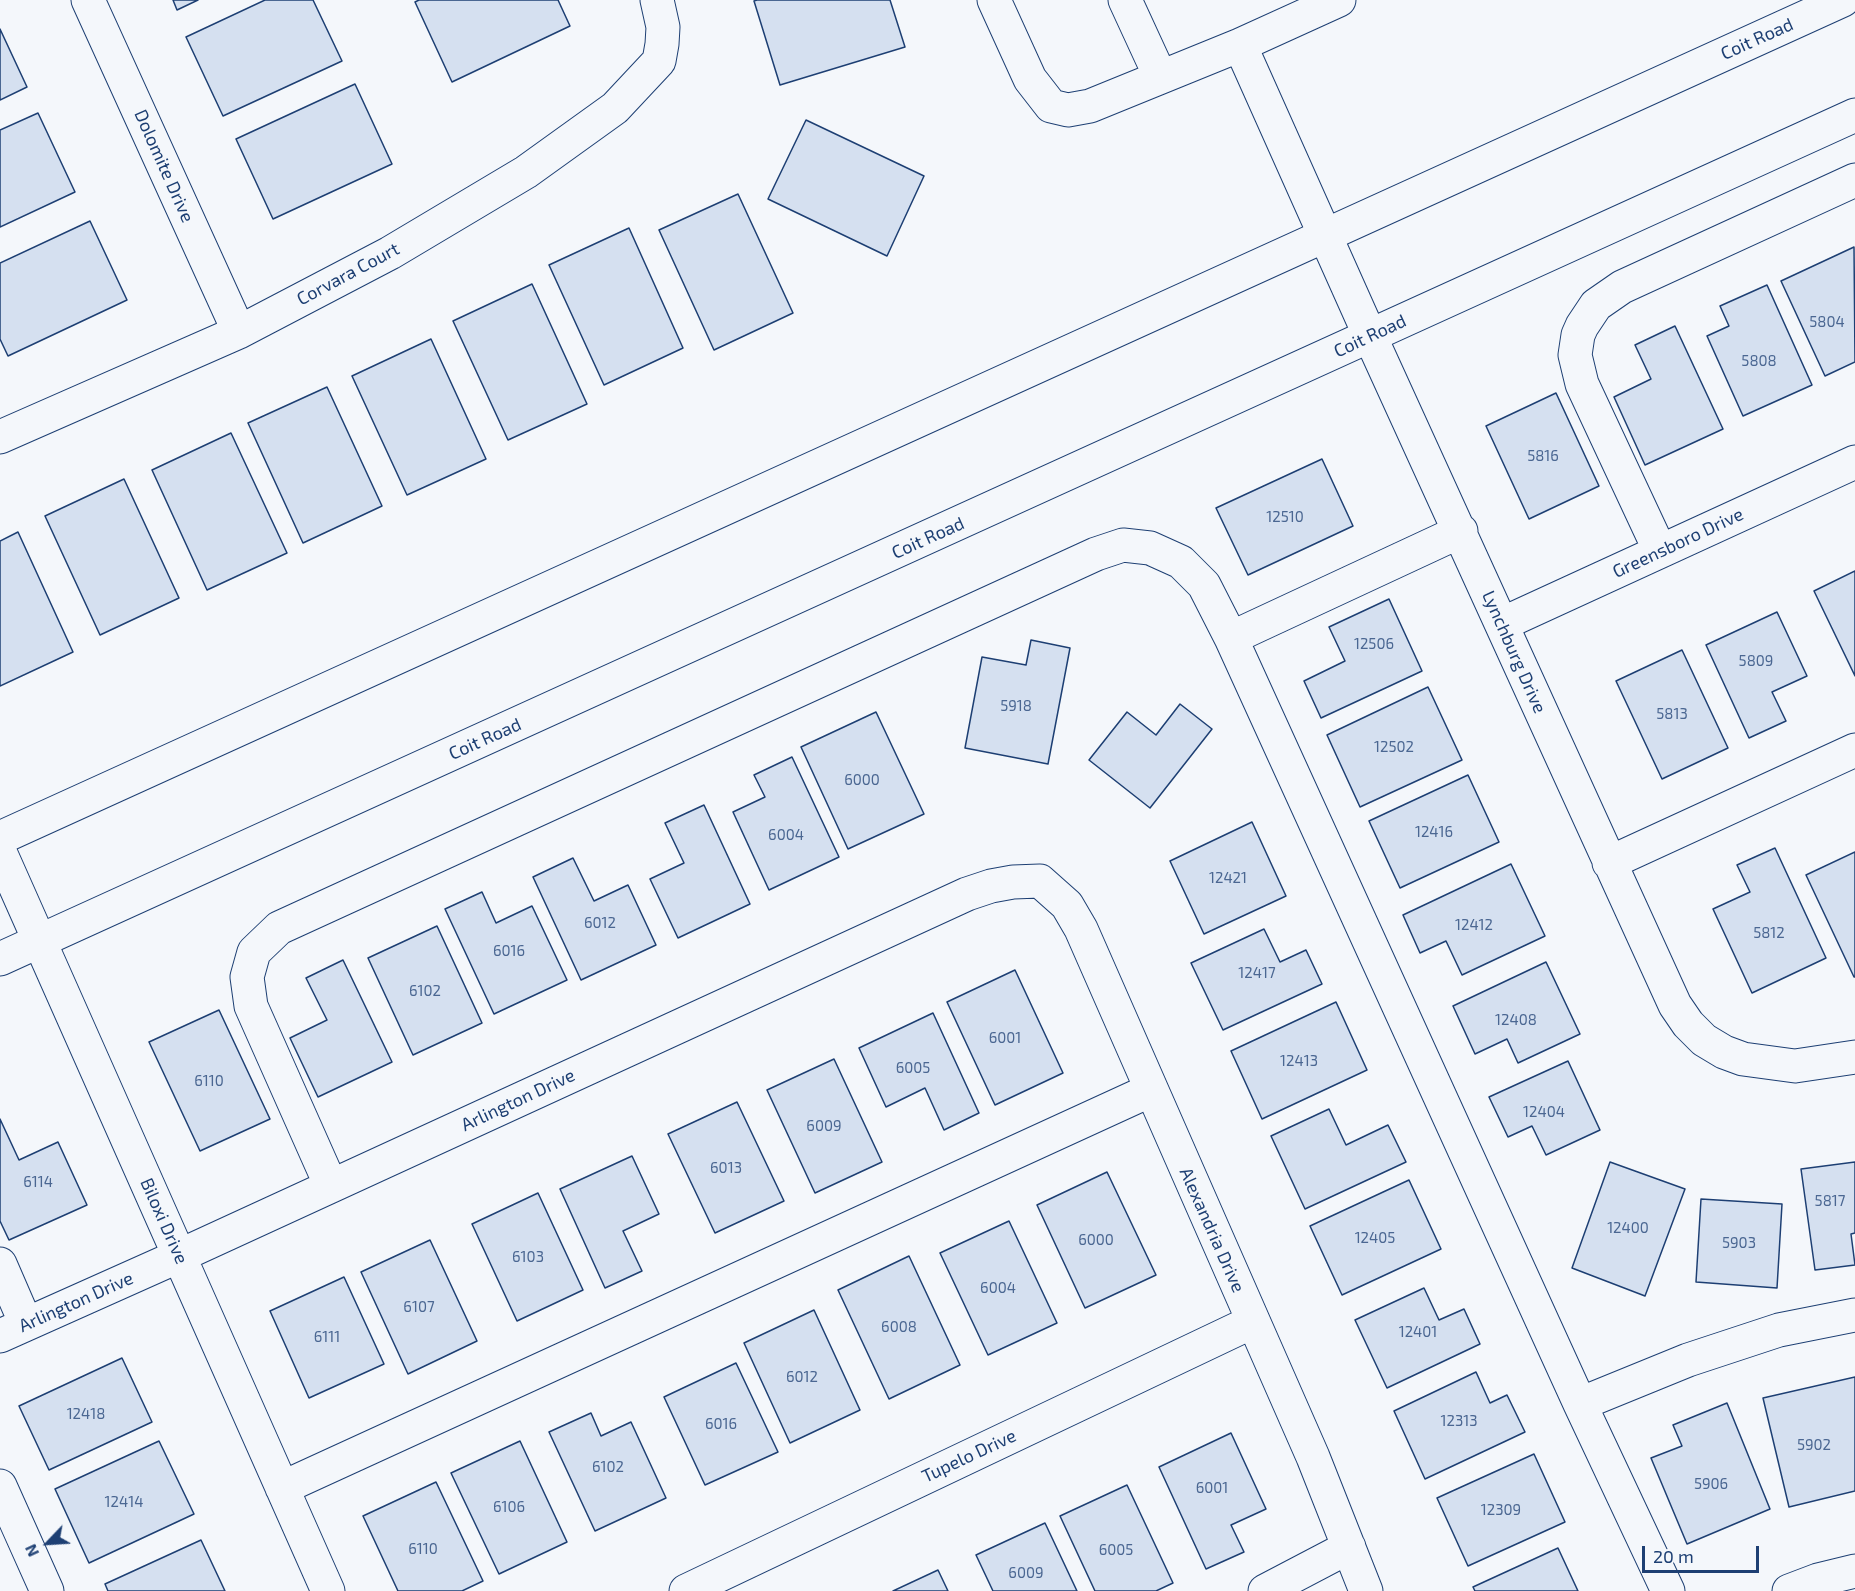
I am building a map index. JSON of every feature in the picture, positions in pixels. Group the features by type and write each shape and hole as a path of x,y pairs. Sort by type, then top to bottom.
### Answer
{"street":[{"name":"Dolomite Drive","path":"88,0 239,332"},
{"name":"Corvara Court","path":"0,437 239,332 390,253 526,172 615,108 658,60 663,22 657,0"},
{"path":"994,0 1030,79 1051,106 1068,110 1090,106 1240,45 1339,0"},
{"path":"1125,0 1160,76"},
{"name":"Coit Road","path":"0,838 1843,0"},
{"name":"Lynchburg Drive","path":"1240,45 1675,1005 1688,1024 1704,1040 1724,1052 1765,1064 1795,1066 1855,1057"},
{"name":"Coit Road","path":"0,959 1855,115"},
{"path":"1660,551 1582,384 1575,355 1582,326 1596,305 1622,287 1855,180"},
{"name":"Greensboro Drive","path":"1502,624 1855,462"},
{"path":"1231,638 1461,531"},
{"path":"331,1186 251,1006 247,977 254,952 279,928 1096,554 1123,545 1150,548 1182,562 1204,585 1231,638 1580,1404 1668,1591"},
{"path":"1609,863 1855,750"},
{"name":"Biloxi Drive","path":"0,852 328,1591"},
{"name":"Arlington Drive","path":"13,1330 967,894 1013,882 1040,882"},
{"name":"Alexandria Drive","path":"1040,882 1067,905 1081,929 1312,1457 1366,1591"},
{"path":"282,1488 1151,1090"},
{"path":"0,1264 13,1330"},
{"path":"1580,1404 1688,1360 1779,1330 1855,1315"},
{"name":"Tupelo Drive","path":"686,1591 1252,1322"},
{"path":"0,1486 47,1591"},
{"path":"1265,1591 1349,1547"},
{"path":"1789,1591 1818,1580 1855,1571"}],"building":[{"path":"173,0 198,0 177,10"},
{"path":"265,0 313,0 342,61 223,116 186,37"},
{"path":"419,0 558,0 570,26 452,82 415,2"},
{"path":"890,0 905,47 780,85 754,1"},
{"path":"0,29 27,87 0,100"},
{"path":"355,84 392,164 273,219 236,139"},
{"path":"38,113 75,192 0,227 0,130"},
{"path":"806,120 924,176 887,256 768,199"},
{"path":"738,194 793,313 714,350 659,230"},
{"path":"90,221 127,300 8,356 0,339 0,263"},
{"path":"629,228 683,348 604,385 549,265"},
{"path":"1854,247 1855,362 1825,376 1781,281"},
{"path":"532,284 587,404 508,440 453,321"},
{"path":"1767,285 1812,385 1743,416 1707,336 1729,326 1720,306"},
{"path":"1675,326 1723,429 1645,465 1614,397 1651,379 1635,345"},
{"path":"431,339 486,459 407,495 352,376"},
{"path":"327,387 382,506 303,543 248,423"},
{"path":"1556,393 1599,486 1529,519 1486,426"},
{"path":"231,433 287,553 207,590 152,470"},
{"path":"1322,459 1353,526 1248,575 1216,508"},
{"path":"124,479 179,598 100,635 45,516"},
{"path":"18,532 73,652 0,686 0,541"},
{"path":"1855,571 1855,676 1814,591"},
{"path":"1389,599 1422,671 1321,718 1304,681 1345,661 1329,627"},
{"path":"1777,612 1807,676 1772,692 1786,721 1749,738 1706,645"},
{"path":"1031,640 1070,648 1048,764 965,748 982,657 1026,665"},
{"path":"1682,650 1728,748 1662,779 1616,681"},
{"path":"1428,687 1462,760 1360,807 1327,735"},
{"path":"1180,704 1212,729 1150,808 1089,760 1127,712 1156,735"},
{"path":"876,712 924,814 848,849 801,747"},
{"path":"792,757 839,857 769,890 733,812 765,797 754,775"},
{"path":"1468,775 1499,842 1400,888 1369,821"},
{"path":"704,805 750,904 678,938 650,879 684,863 665,823"},
{"path":"1252,822 1286,896 1204,934 1170,861"},
{"path":"1775,848 1826,958 1752,993 1713,909 1750,892 1737,865"},
{"path":"1855,852 1855,977 1854,977 1806,875"},
{"path":"573,858 594,901 628,885 656,945 581,980 533,877"},
{"path":"1511,864 1545,936 1462,975 1446,941 1420,953 1403,915"},
{"path":"482,892 496,923 532,906 567,980 494,1014 445,909"},
{"path":"437,926 482,1023 413,1055 368,958"},
{"path":"1264,929 1280,962 1306,950 1322,984 1223,1030 1191,963"},
{"path":"343,960 392,1062 318,1097 290,1038 327,1020 306,978"},
{"path":"1546,962 1580,1034 1518,1063 1507,1039 1475,1054 1453,1006"},
{"path":"1015,970 1063,1073 995,1105 947,1002"},
{"path":"1336,1002 1367,1070 1262,1119 1231,1051"},
{"path":"219,1010 270,1119 200,1151 149,1042"},
{"path":"933,1013 979,1113 944,1130 925,1088 886,1107 859,1048"},
{"path":"834,1059 882,1162 815,1193 767,1090"},
{"path":"1568,1061 1600,1130 1546,1155 1532,1126 1508,1137 1489,1097"},
{"path":"737,1102 784,1201 715,1233 668,1134"},
{"path":"1329,1109 1346,1145 1388,1125 1406,1162 1305,1209 1271,1136"},
{"path":"0,1119 19,1160 58,1142 87,1205 9,1240 0,1221"},
{"path":"632,1156 659,1214 623,1231 642,1271 605,1288 560,1189"},
{"path":"1610,1162 1685,1189 1645,1296 1572,1268"},
{"path":"1855,1162 1855,1233 1851,1234 1855,1265 1815,1270 1801,1169"},
{"path":"1107,1172 1156,1275 1085,1308 1037,1205"},
{"path":"1409,1180 1441,1249 1342,1295 1310,1226"},
{"path":"538,1193 583,1290 517,1321 472,1224"},
{"path":"1701,1199 1782,1204 1777,1288 1696,1282"},
{"path":"1009,1221 1057,1323 988,1355 940,1253"},
{"path":"430,1240 477,1341 408,1374 361,1272"},
{"path":"909,1256 960,1365 889,1399 838,1290"},
{"path":"344,1277 384,1364 309,1398 270,1311"},
{"path":"1424,1288 1439,1320 1464,1309 1480,1344 1387,1388 1355,1320"},
{"path":"814,1310 860,1410 790,1443 744,1343"},
{"path":"122,1358 152,1422 49,1470 19,1406"},
{"path":"736,1363 778,1452 705,1485 664,1397"},
{"path":"1476,1372 1490,1403 1507,1395 1525,1432 1425,1479 1394,1411"},
{"path":"1855,1377 1855,1491 1789,1507 1763,1398"},
{"path":"1727,1403 1770,1509 1687,1544 1651,1458 1682,1446 1673,1425"},
{"path":"591,1413 601,1436 631,1422 666,1498 595,1531 549,1432"},
{"path":"1231,1433 1266,1509 1231,1525 1244,1552 1206,1569 1159,1467"},
{"path":"159,1441 194,1514 89,1563 55,1489"},
{"path":"520,1441 567,1542 499,1574 451,1473"},
{"path":"1534,1454 1565,1522 1468,1566 1437,1498"},
{"path":"436,1482 483,1581 462,1591 398,1591 363,1516"},
{"path":"1127,1485 1173,1583 1156,1591 1095,1591 1060,1516"},
{"path":"1045,1523 1077,1591 993,1591 976,1555"},
{"path":"201,1540 225,1591 108,1591 105,1584"},
{"path":"1558,1548 1578,1591 1475,1591 1473,1587"},
{"path":"938,1570 948,1591 893,1591"}]}
